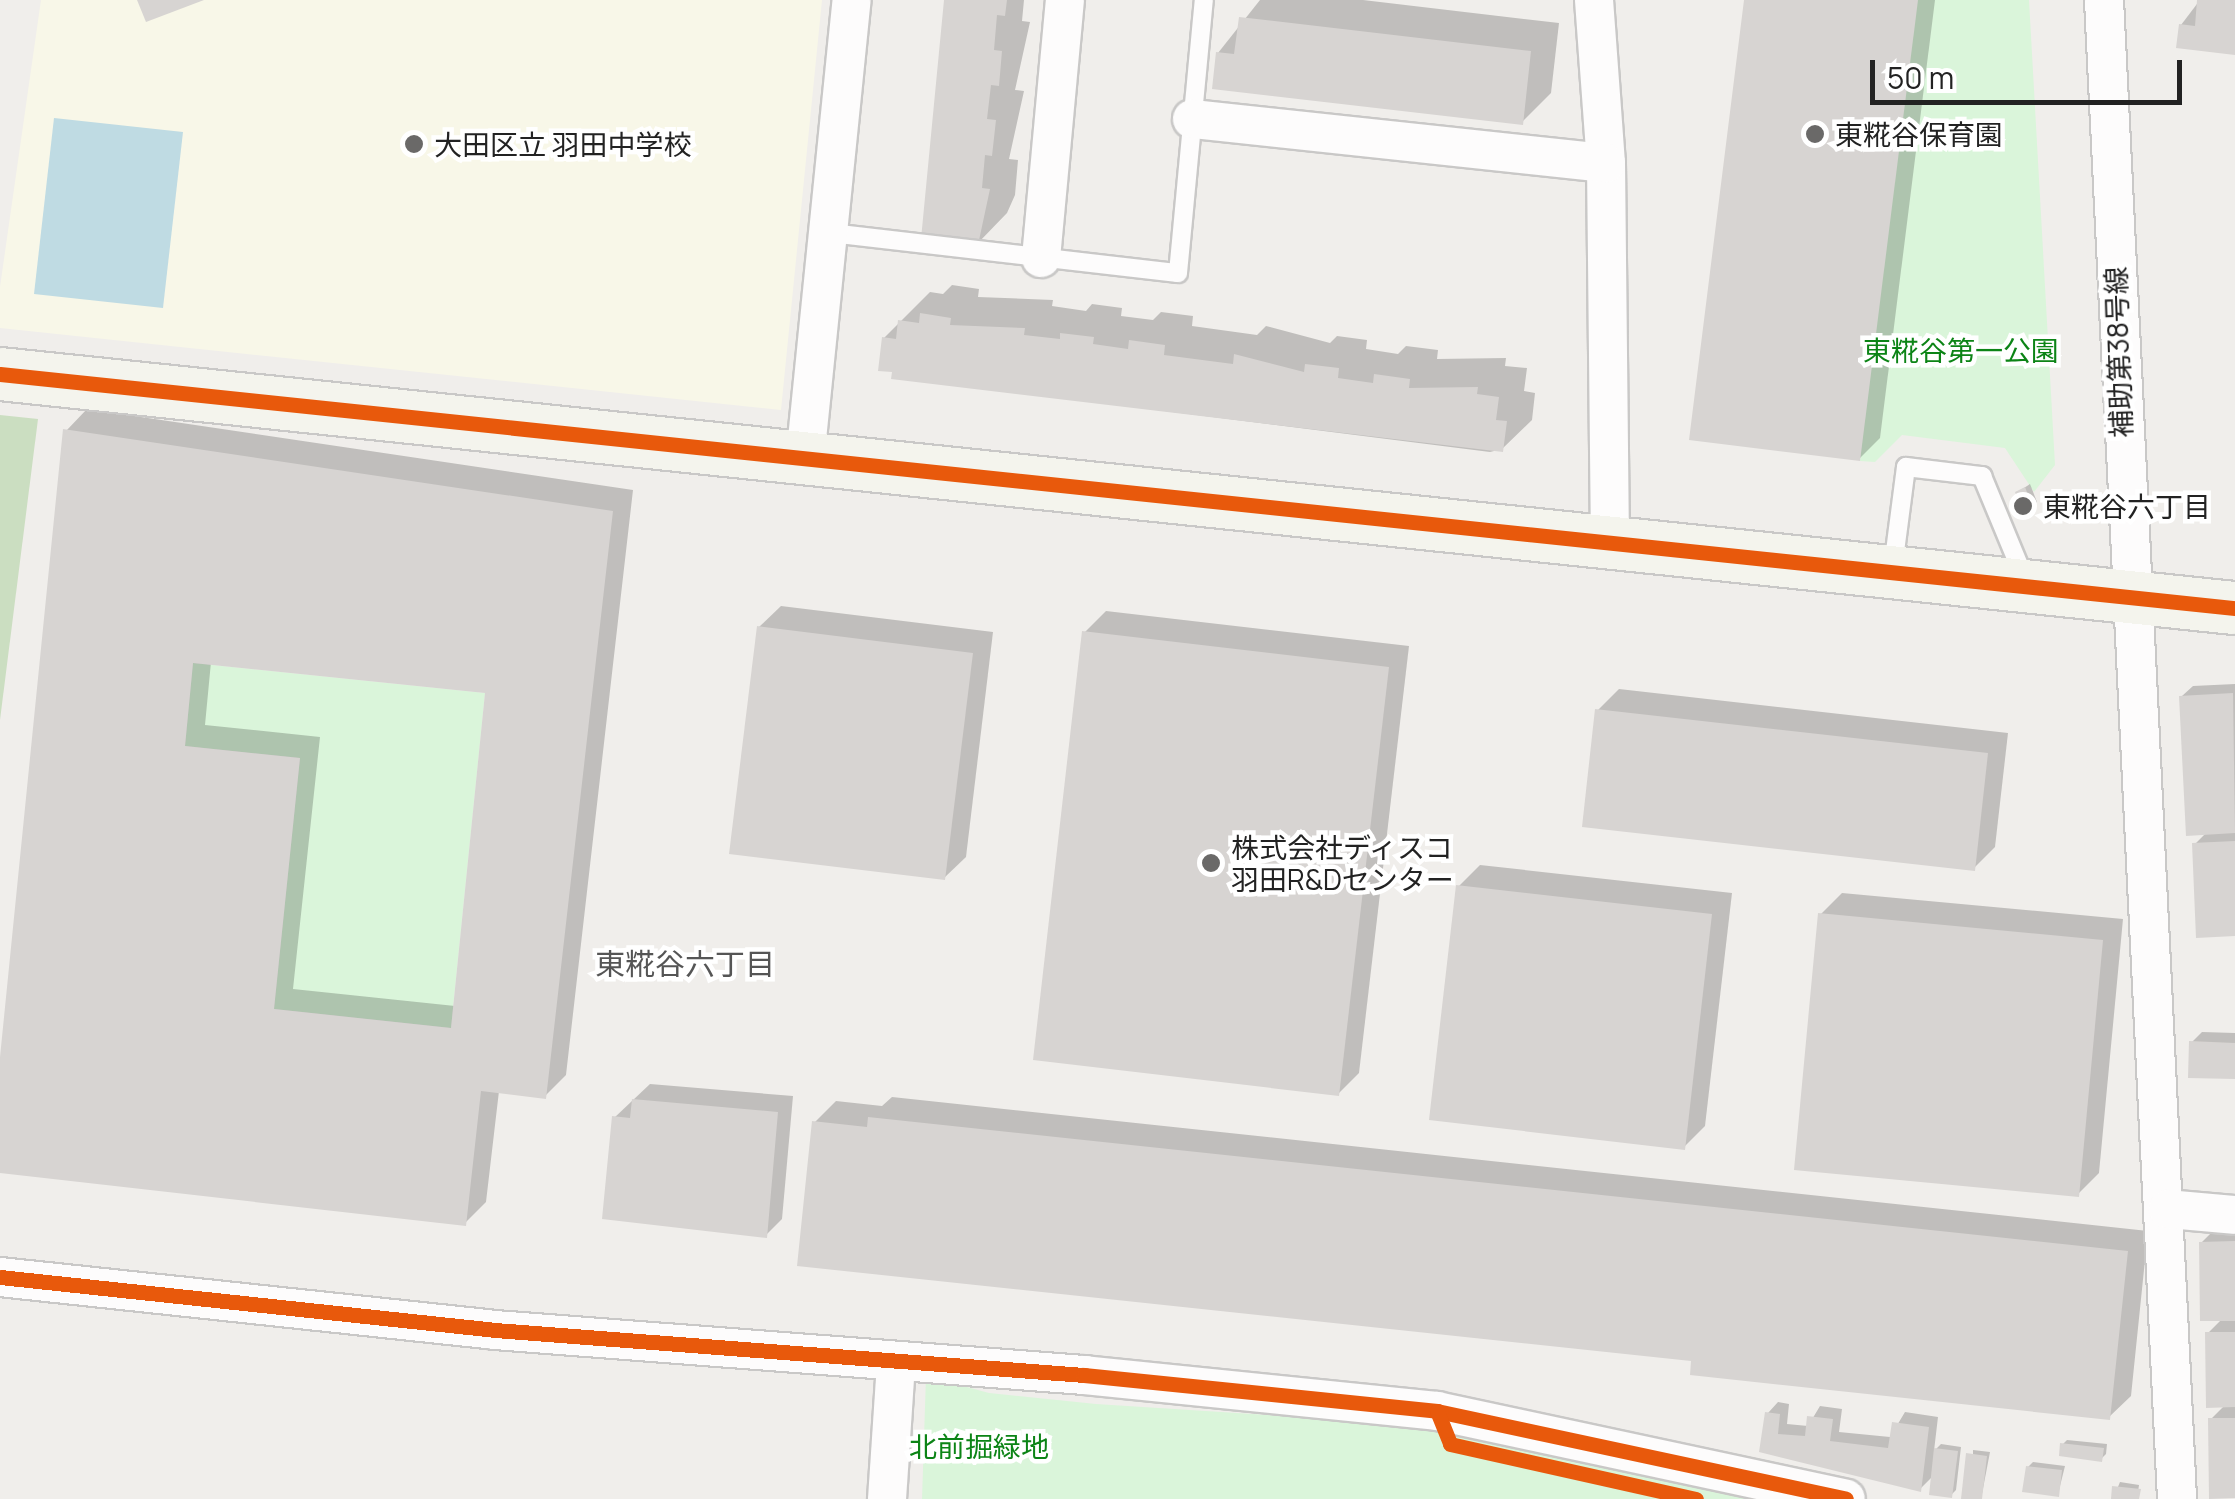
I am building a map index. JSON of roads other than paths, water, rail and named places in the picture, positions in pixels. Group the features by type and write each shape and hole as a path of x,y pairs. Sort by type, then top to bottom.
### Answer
{"street":[{"path":"805,459 852,0"},
{"path":"1041,258 1065,0"},
{"path":"1594,0 1606,164 1610,544"},
{"name":"補助第38号線","path":"2104,0 2128,597 2168,1209 2177,1499"},
{"path":"1192,119 1606,164"},
{"path":"0,374 1891,577 2235,608"},
{"path":"2168,1209 2235,1215"},
{"path":"0,1276 895,1380 1084,1375 1437,1411 1846,1499"},
{"path":"887,1497 895,1380"}],"lane":[{"path":"831,233 1178,273 1204,0"},
{"path":"1891,577 1906,467 1982,476 2029,588"}],"water":[{"path":"54,118 183,132 163,308 34,294"}],"place":[{"name":"東糀谷保育園","path":"1815,134"},
{"name":"大田区立 羽田中学校","path":"414,144"},
{"name":"東糀谷六丁目","path":"2023,506"},
{"name":"株式会社ディスコ 羽田R&Dセンター","path":"1211,863"}],"district":[{"name":"東糀谷六丁目","path":"685,964"}],"park label":[{"name":"東糀谷第一公園","path":"1961,350"},
{"name":"北前掘緑地","path":"979,1446"}]}
